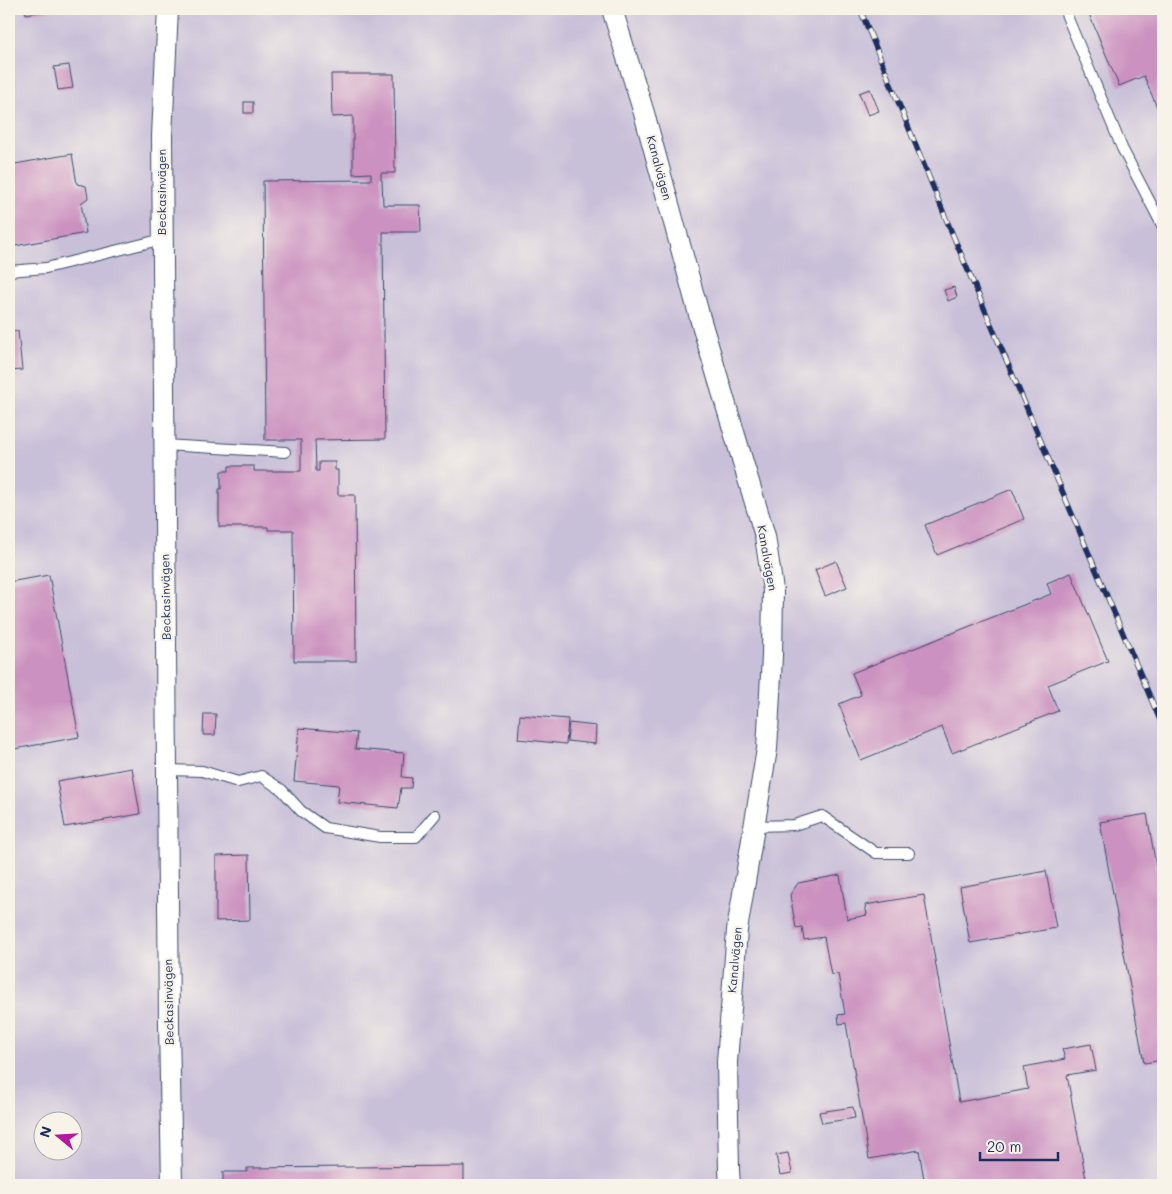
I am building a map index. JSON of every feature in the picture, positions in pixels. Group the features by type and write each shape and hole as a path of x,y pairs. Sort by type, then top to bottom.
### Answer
{"street":[{"name":"Beckasinvägen","path":"168,9 162,136 172,1185"},
{"name":"Kanalvägen","path":"612,9 644,113 700,318 765,536 773,590 767,749 737,930 727,1062 730,1185"}],"lane":[{"path":"1064,9 1122,148 1163,227"},
{"path":"9,271 46,268 163,239"},
{"path":"164,445 285,452"},
{"path":"167,770 202,771 238,782 261,776 282,790 301,811 325,828 380,838 416,836 435,815"},
{"path":"754,826 794,825 822,816 876,853 909,853"}],"shaded area":[{"path":"9,9 1163,9 1163,1185 9,1185"}],"building":[{"path":"25,9 50,9 50,10 26,14"},
{"path":"1087,9 1163,9 1163,122 1144,76 1119,86"},
{"path":"69,65 73,88 58,90 54,67"},
{"path":"331,74 394,74 395,173 381,173 383,205 420,205 421,232 383,232 385,439 315,440 316,471 319,471 319,462 335,462 335,470 338,470 338,495 355,495 356,661 294,661 293,530 268,530 268,527 219,527 219,489 221,489 221,471 229,471 229,466 254,466 254,471 301,471 301,440 265,440 263,181 371,180 371,173 353,174 353,116 332,117"},
{"path":"870,89 879,111 868,115 859,93"},
{"path":"244,102 253,102 253,113 244,113"},
{"path":"72,154 77,184 86,186 88,198 81,203 86,233 9,247 9,165"},
{"path":"954,287 957,297 948,301 944,290"},
{"path":"18,331 22,370 9,371 9,332"},
{"path":"1012,489 1024,519 937,555 925,525"},
{"path":"836,561 847,587 825,596 815,570"},
{"path":"1071,573 1108,661 1048,685 1058,711 952,753 942,727 861,760 839,704 861,695 852,673 1051,594 1047,583"},
{"path":"49,575 79,737 9,750 9,582"},
{"path":"204,714 216,714 215,735 203,735"},
{"path":"520,715 568,719 566,744 518,739"},
{"path":"569,723 596,726 595,744 567,741"},
{"path":"299,728 357,733 355,749 404,753 402,777 412,778 411,788 401,788 398,808 337,802 339,785 294,781"},
{"path":"132,768 140,814 65,827 57,781"},
{"path":"1147,814 1163,906 1163,1060 1144,1063 1100,822"},
{"path":"249,855 250,920 216,921 216,856"},
{"path":"1046,871 1056,928 970,943 960,887"},
{"path":"840,875 847,919 867,915 865,905 924,895 959,1102 1028,1089 1024,1067 1065,1059 1062,1049 1091,1044 1096,1070 1067,1075 1087,1185 925,1185 919,1150 869,1159 846,1023 839,1024 838,1015 845,1014 838,974 831,975 824,937 804,940 802,927 796,928 790,895 798,883"},
{"path":"853,1107 855,1118 822,1123 819,1112"},
{"path":"788,1153 792,1173 780,1175 776,1155"},
{"path":"464,1166 464,1185 223,1185 223,1172 247,1172 247,1168"}],"railway":[{"path":"860,9 949,226 1163,727"}]}
